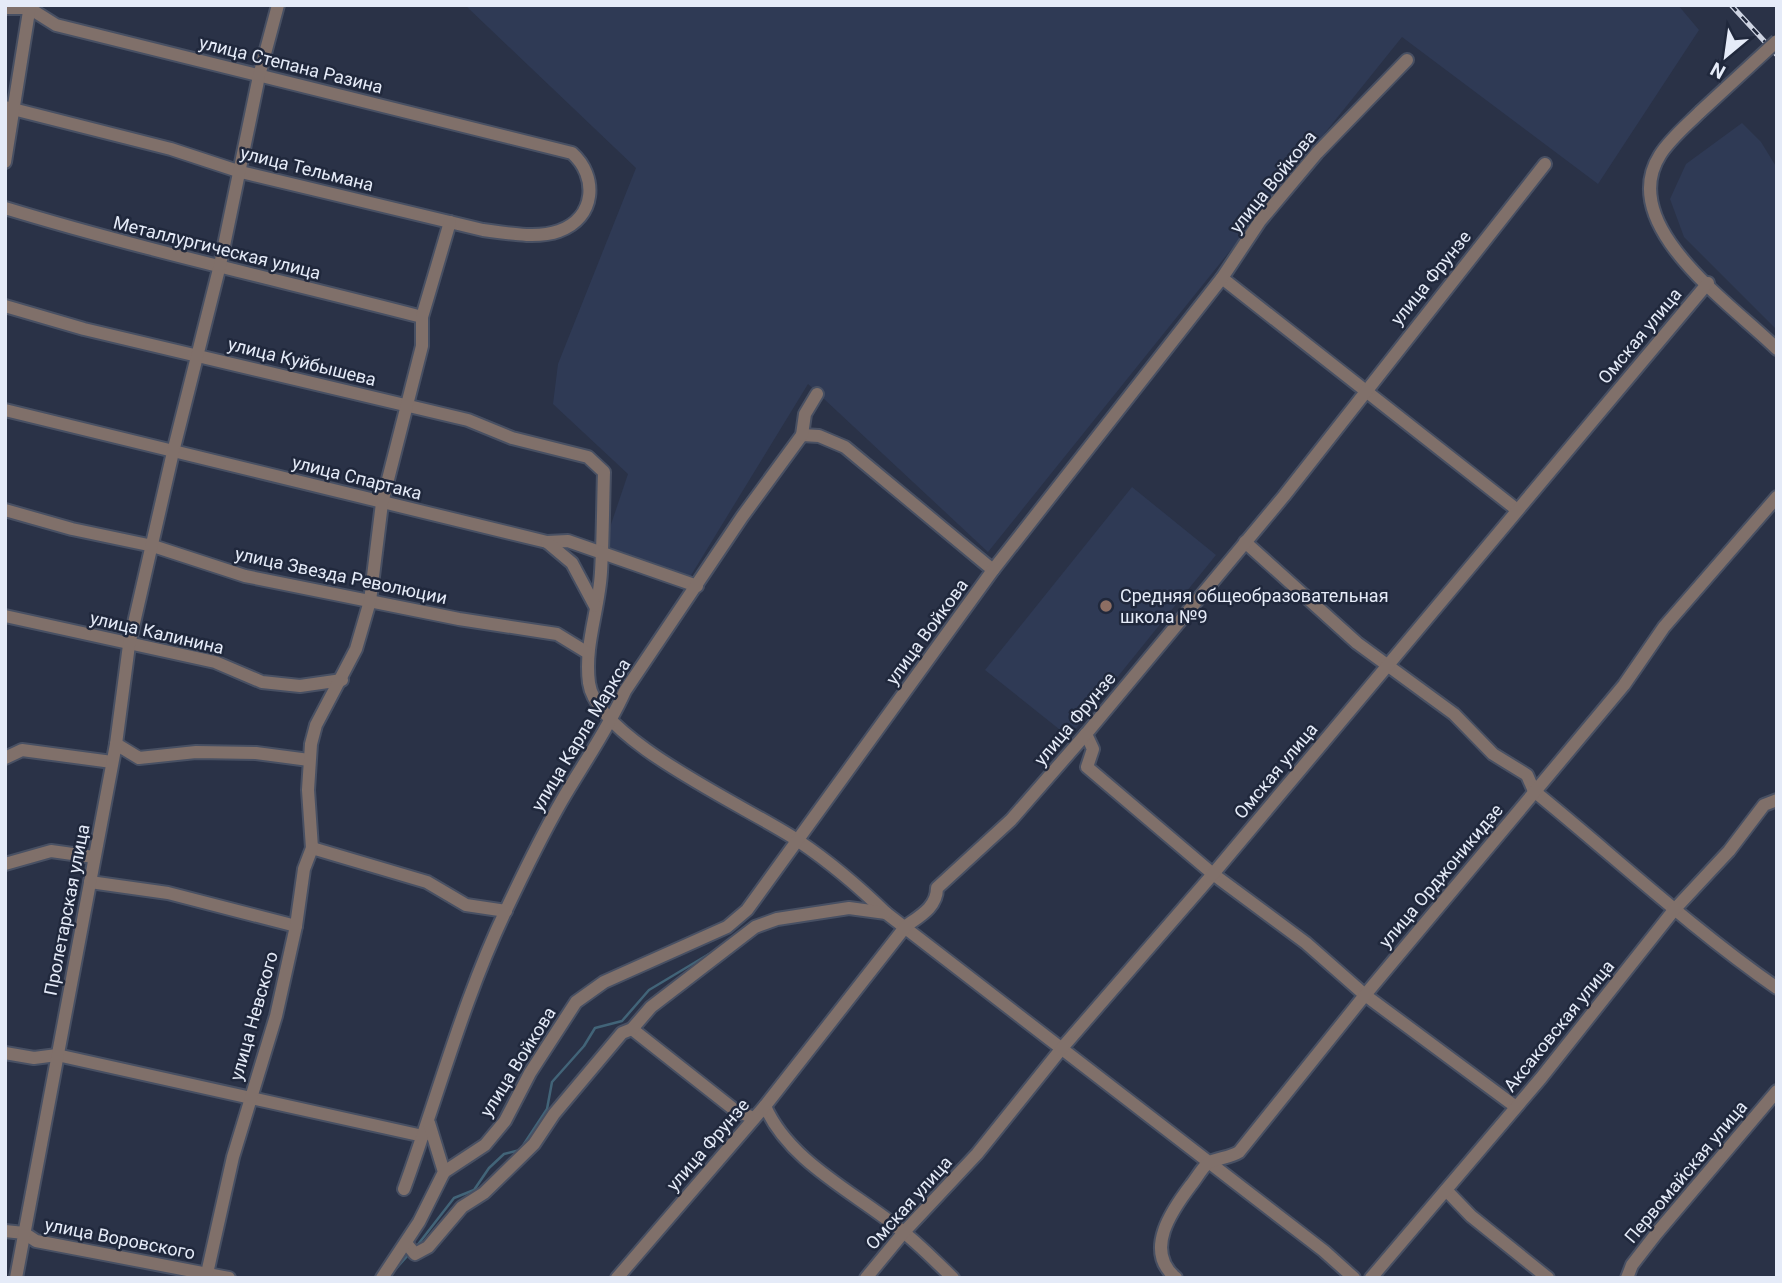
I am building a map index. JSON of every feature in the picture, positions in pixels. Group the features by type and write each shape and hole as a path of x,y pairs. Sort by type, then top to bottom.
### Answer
{"street":[{"name":"Пролетарская улица","path":"16,1278 116,744 129,645 173,452 220,265 259,76 278,5"},
{"name":"улица Степана Разина","path":"29,7 55,25 572,153 584,163 590,176 590,199"},
{"path":"5,8 29,7 10,108 5,162"},
{"path":"1777,41 1700,112 1659,155 1650,178 1650,202 1659,230 1676,253 1777,349"},
{"name":"улица Войкова","path":"444,1172 485,1144 505,1121 530,1073 576,1002 604,982 727,927 747,911 993,570 1222,278 1260,221 1317,153 1407,61"},
{"name":"улица Тельмана","path":"10,108 171,149 241,172 450,222 514,234 557,232 570,226 583,212 590,199"},
{"name":"улица Фрунзе","path":"617,1278 765,1106 906,926 937,899 936,888 1011,820 1086,734 1245,542 1545,164"},
{"name":"Металлургическая улица","path":"5,208 125,245 220,265 422,317"},
{"name":"улица Невского","path":"206,1276 250,1097 276,1016 296,926 304,869 313,848 309,760 316,724 342,680 356,649 370,601 382,503 409,406 422,346 422,317 450,222"},
{"path":"1222,278 1516,509"},
{"name":"Омская улица","path":"866,1278 904,1232 977,1154 1062,1048 1213,874 1707,283"},
{"name":"улица Куйбышева","path":"5,306 468,420 512,438 589,457 604,472 600,553"},
{"name":"улица Карла Маркса","path":"404,1189 471,992 506,911 560,803 612,720 625,691 802,435 805,414 817,394"},
{"name":"улица Спартака","path":"5,410 547,542 568,541 697,586"},
{"path":"802,435 819,436 845,447 993,570"},
{"name":"улица Орджоникидзе","path":"1209,1163 1228,1159 1239,1152 1365,995 1624,685 1664,627 1777,497"},
{"name":"улица Звезда Революции","path":"5,510 72,529 153,546 245,576 557,634 588,653"},
{"path":"547,542 572,563 595,606"},
{"path":"1245,542 1357,643 1454,714 1493,754 1527,775 1534,791 1626,866 1674,910 1777,988"},
{"path":"600,553 588,653 589,685 597,704 612,720 694,784 799,841 886,913 1354,1278"},
{"name":"улица Калинина","path":"5,616 215,662 262,682 300,686 342,680"},
{"path":"1086,734 1093,749 1087,767 1213,874 1306,943 1365,995 1516,1107"},
{"path":"116,744 139,758 196,752 256,753 309,760"},
{"path":"5,758 22,750 112,762"},
{"name":"Аксаковская улица","path":"1371,1278 1516,1107 1674,910 1729,852 1765,805 1777,800"},
{"path":"313,848 427,882 466,905 506,911"},
{"path":"5,864 51,851 94,857"},
{"path":"90,882 168,893 296,926"},
{"path":"410,1248 428,1247 461,1207 484,1193 534,1144 586,1074 622,1033 632,1029 651,1007 755,927 777,919 849,908 886,913"},
{"path":"632,1029 736,1111 754,1118"},
{"path":"5,1053 34,1058 57,1055 250,1097 426,1130 444,1172 410,1248 382,1278"},
{"name":"Первомайская улица","path":"1616,1278 1629,1271 1777,1091"},
{"path":"765,1106 774,1127 790,1145 904,1232 953,1278"},
{"path":"1176,1278 1164,1260 1162,1234 1169,1215 1209,1163"},
{"path":"1446,1190 1471,1216 1548,1278"},
{"name":"улица Воровского","path":"5,1231 24,1233 36,1241 206,1276 229,1278"}],"shaded area":[{"path":"465,5 1678,5 1699,30 1598,184 1402,37 988,552 808,384 690,577 603,548 628,474 553,404 558,364 636,168"},
{"path":"1742,123 1761,142 1777,168 1777,330 1684,237 1670,199 1686,164"},
{"name":"Средняя общеобразовательная школа №9","path":"1132,487 1216,555 1069,737 985,670"}],"waterway":[{"path":"416,1247 454,1198 474,1190 489,1168 504,1154 520,1150 547,1109 552,1082 584,1046 595,1028 622,1021 649,990 714,951"},
{"path":"392,1273 409,1254"}],"railway":[{"path":"1731,5 1777,55"}],"place":[{"name":"Средняя общеобразовательная школа №9","path":"1106,606"}]}
